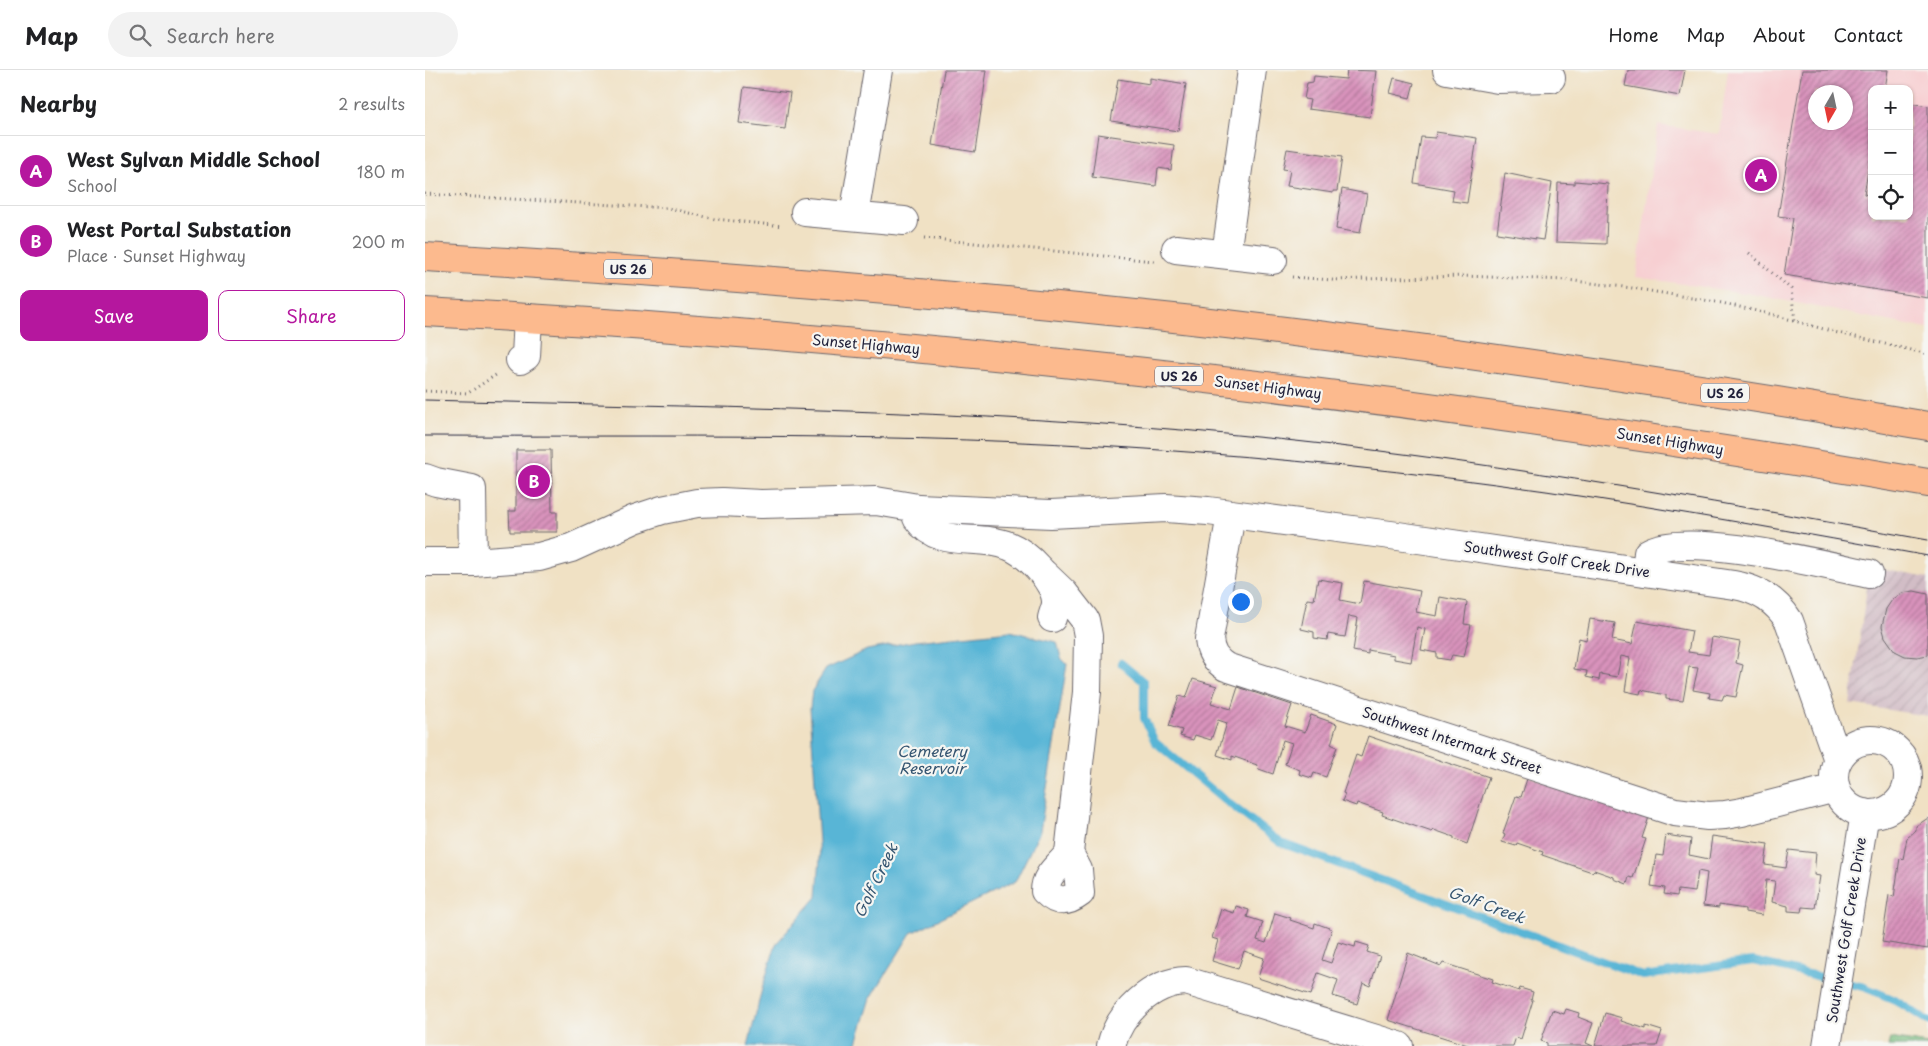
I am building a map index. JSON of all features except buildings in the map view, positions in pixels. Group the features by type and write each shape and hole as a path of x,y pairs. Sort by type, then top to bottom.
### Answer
{"highway":[{"name":"US 26","path":"425,256 604,267 821,284 1184,320 1375,342 1532,364 1928,426"},
{"name":"Sunset Highway","path":"425,312 829,340 1099,366 1358,398 1592,430 1799,461 1928,483"}],"street":[{"path":"854,216 878,70"},
{"path":"1226,254 1252,70"},
{"path":"1447,70 1498,79 1551,78"},
{"path":"805,212 904,221"},
{"path":"1176,249 1273,260"},
{"path":"520,360 526,356 528,318"},
{"path":"425,478 472,489 473,562"},
{"name":"Southwest Golf Creek Drive","path":"425,562 473,562 539,557 571,548 635,519 662,510 697,503 722,502 761,504 876,501 918,508 1051,514 1166,508 1208,511 1398,536 1749,588 1763,594 1775,603 1785,615 1791,628 1838,760"},
{"path":"918,508 917,518 924,528 932,534 1009,546 1023,555 1064,593 1085,620 1088,636 1087,692 1069,853"},
{"name":"Southwest Intermark Street","path":"1231,515 1209,639 1213,656 1226,666 1675,812 1691,815 1725,815 1836,788"},
{"path":"1646,572 1648,553 1654,549 1666,546 1685,545 1731,548 1869,574"},
{"path":"1044,574 1054,589 1057,604 1052,618"},
{"path":"1865,740 1877,740 1888,743 1897,750 1904,760 1918,770 1908,782 1904,794 1897,803 1882,812 1865,813 1854,810 1844,803 1836,788 1834,771 1838,760 1844,750 1854,743 1865,740"},
{"name":"Southwest Golf Creek Drive","path":"1827,1044 1865,813"},
{"path":"1111,1046 1125,1017 1150,992 1167,984 1187,981 1399,1046"}],"path":[{"path":"1749,253 1791,289 1795,321"},
{"path":"425,391 468,392 477,387"}],"shaded area":[{"path":"1728,70 1928,70 1928,329 1757,295 1636,277 1658,125 1719,134"},
{"path":"1870,567 1928,578 1928,716 1850,704"}],"green space":[{"path":"1890,1038 1928,1044 1928,1046 1888,1046"}],"water":[{"name":"Cemetery Reservoir","path":"1010,631 1057,642 1061,658 1067,664 1040,831 1015,882 911,933 871,998 856,1046 748,1046 762,989 776,944 817,897 820,857 810,708 812,691 826,669 867,650 915,641"}],"waterway":[{"name":"Golf Creek","path":"1121,663 1144,682 1144,718 1155,742 1227,802 1281,843 1643,976 1753,961 1864,987 1895,1000 1928,1021"}],"tram line":[{"path":"425,400 933,414 1136,426 1237,435 1411,455 1584,480 1928,540"},
{"path":"425,436 876,438 966,440 1146,449 1346,466 1546,491 1785,530 1928,556"}],"place":[{"name":"West Sylvan Middle School","path":"1761,175"},
{"name":"West Portal Substation","path":"534,481"}]}
